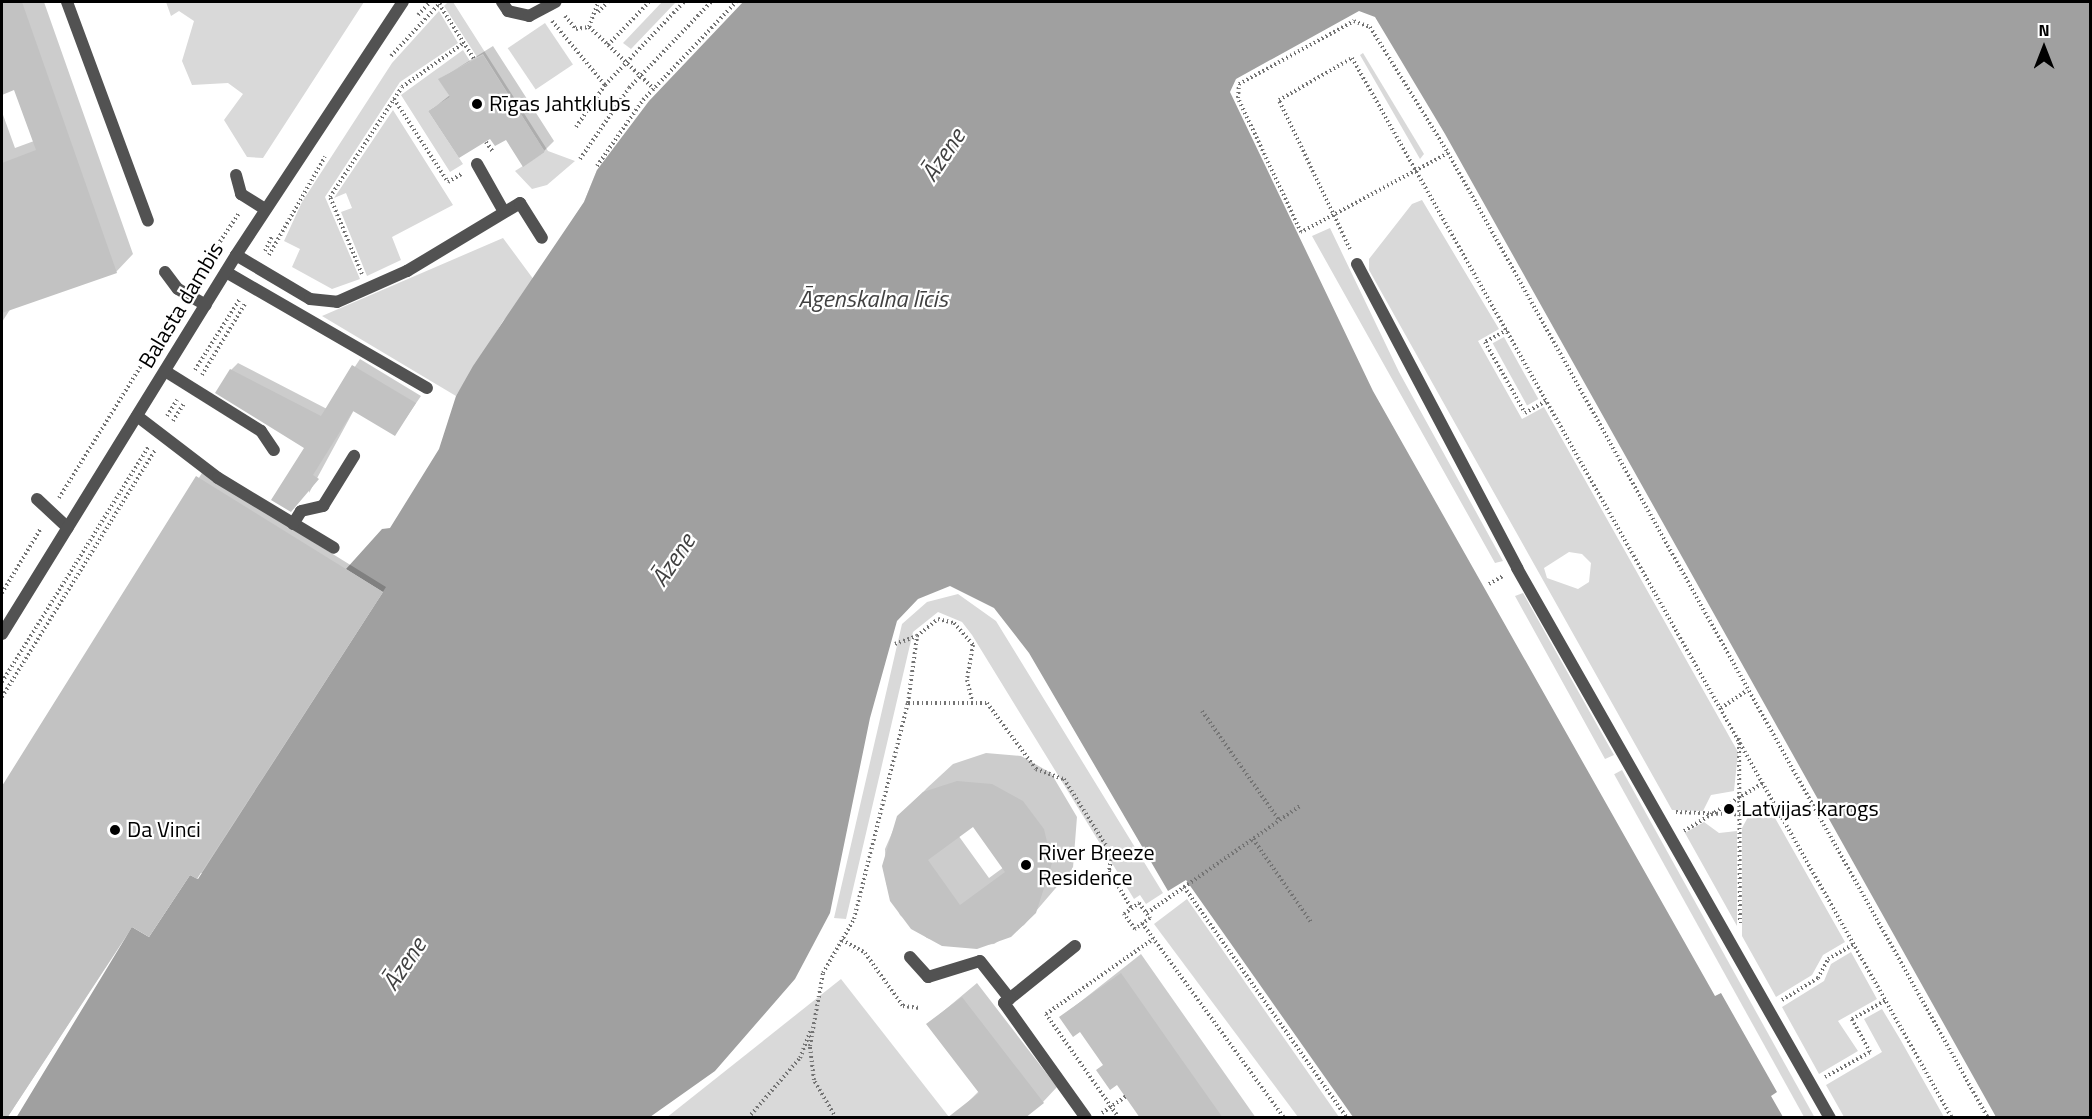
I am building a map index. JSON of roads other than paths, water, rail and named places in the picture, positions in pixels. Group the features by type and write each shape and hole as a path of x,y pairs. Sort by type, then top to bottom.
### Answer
{"street":[{"path":"67,2 148,221"},
{"name":"Balasta dambis","path":"2,634 265,209 403,2"},
{"path":"502,2 517,15 550,5"},
{"path":"477,164 504,212"},
{"path":"236,175 241,194 265,209"},
{"path":"236,255 310,298 337,302 368,288 520,203 542,238"},
{"path":"1357,264 1517,568 1658,811 1830,1118"},
{"path":"165,272 177,289 206,304"},
{"path":"226,272 427,388"},
{"path":"165,371 261,431 274,450"},
{"path":"137,416 218,478 334,548"},
{"path":"293,524 301,511 323,506 354,456"},
{"path":"37,499 68,528"},
{"path":"1075,946 1005,1003 1086,1118"},
{"path":"910,957 917,971 928,977 980,961 1010,999"}],"water":[{"name":"Āgenskalna līcis","path":"743,2 2090,2 2090,1117 1996,1117 1445,134 1375,17 1359,11 1236,79 1230,92 1373,391 1715,996 1721,993 1777,1092 1771,1096 1783,1117 1353,1117 1186,880 1168,891 1029,653 994,608 950,586 918,599 897,621 870,718 830,913 795,979 715,1071 650,1117 16,1118 132,927 149,937 190,875 198,879 383,592 346,569 382,529 390,528 439,449 456,396 473,366 584,202 597,170 649,101"}],"place":[{"name":"Rīgas Jahtklubs","path":"477,104"},
{"name":"Latvijas karogs","path":"1729,809"},
{"name":"Da Vinci","path":"115,830"},
{"name":"River Breeze Residence","path":"1026,865"}],"water label":[{"name":"Āzene","path":"943,155"},
{"name":"Āzene","path":"673,560"},
{"name":"Āzene","path":"404,964"}]}
